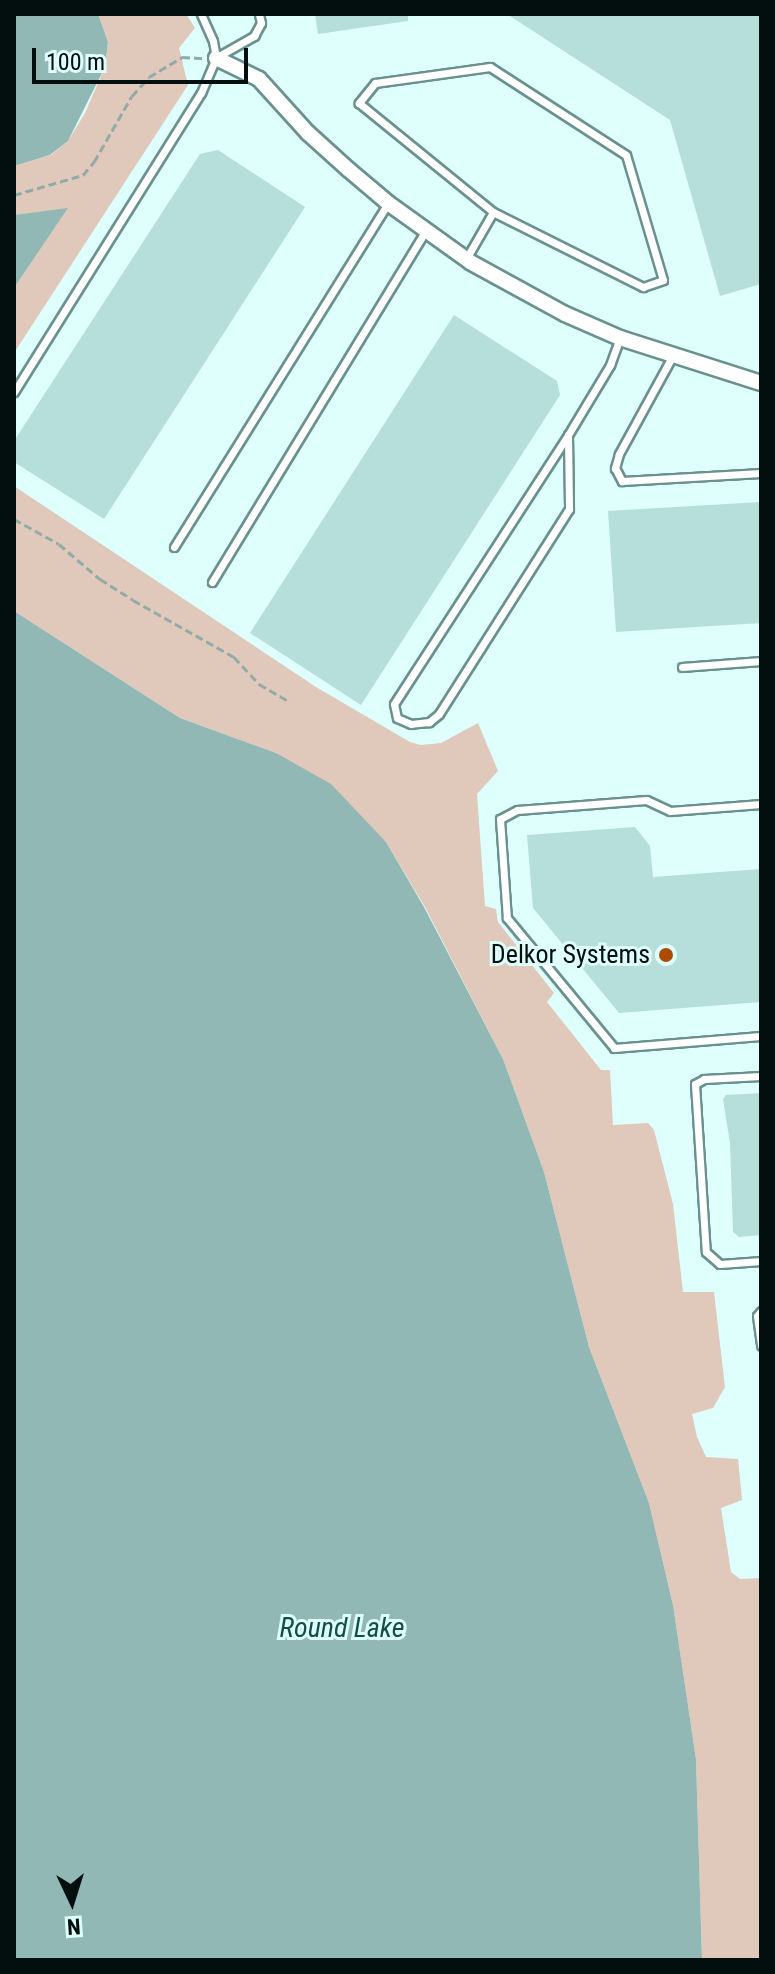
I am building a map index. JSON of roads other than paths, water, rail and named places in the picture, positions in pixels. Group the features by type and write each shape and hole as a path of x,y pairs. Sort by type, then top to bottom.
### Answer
{"street":[{"path":"216,58 259,79 308,133 388,203 466,259 565,314 620,338 761,383"}],"lane":[{"path":"14,392 201,93 216,58 213,41 201,14"},
{"path":"216,58 254,36 261,23 259,14"},
{"path":"490,67 626,155 663,280 643,287 493,212 359,103 375,83 490,67"},
{"path":"174,547 388,203"},
{"path":"466,259 493,212"},
{"path":"212,582 425,231"},
{"path":"568,435 569,509 439,714 429,722 411,724 397,718 394,704 568,435 610,365 620,338"},
{"path":"672,357 619,454 615,468 622,481 761,473"},
{"path":"682,667 761,661"},
{"path":"761,804 670,811 646,800 517,810 500,819 507,918 614,1048 761,1036"},
{"path":"761,1076 704,1079 695,1084 706,1252 720,1264 761,1261"},
{"path":"761,1311 757,1316 761,1346"}],"water":[{"path":"14,14 98,14 108,42 105,67 68,141 50,155 14,166"},
{"path":"68,208 14,288 14,215"},
{"name":"Round Lake","path":"14,611 180,718 276,753 331,784 386,842 424,907 503,1059 544,1172 589,1347 649,1503 673,1605 696,1759 702,1960 14,1960"}],"place":[{"name":"Delkor Systems","path":"666,955"}]}
